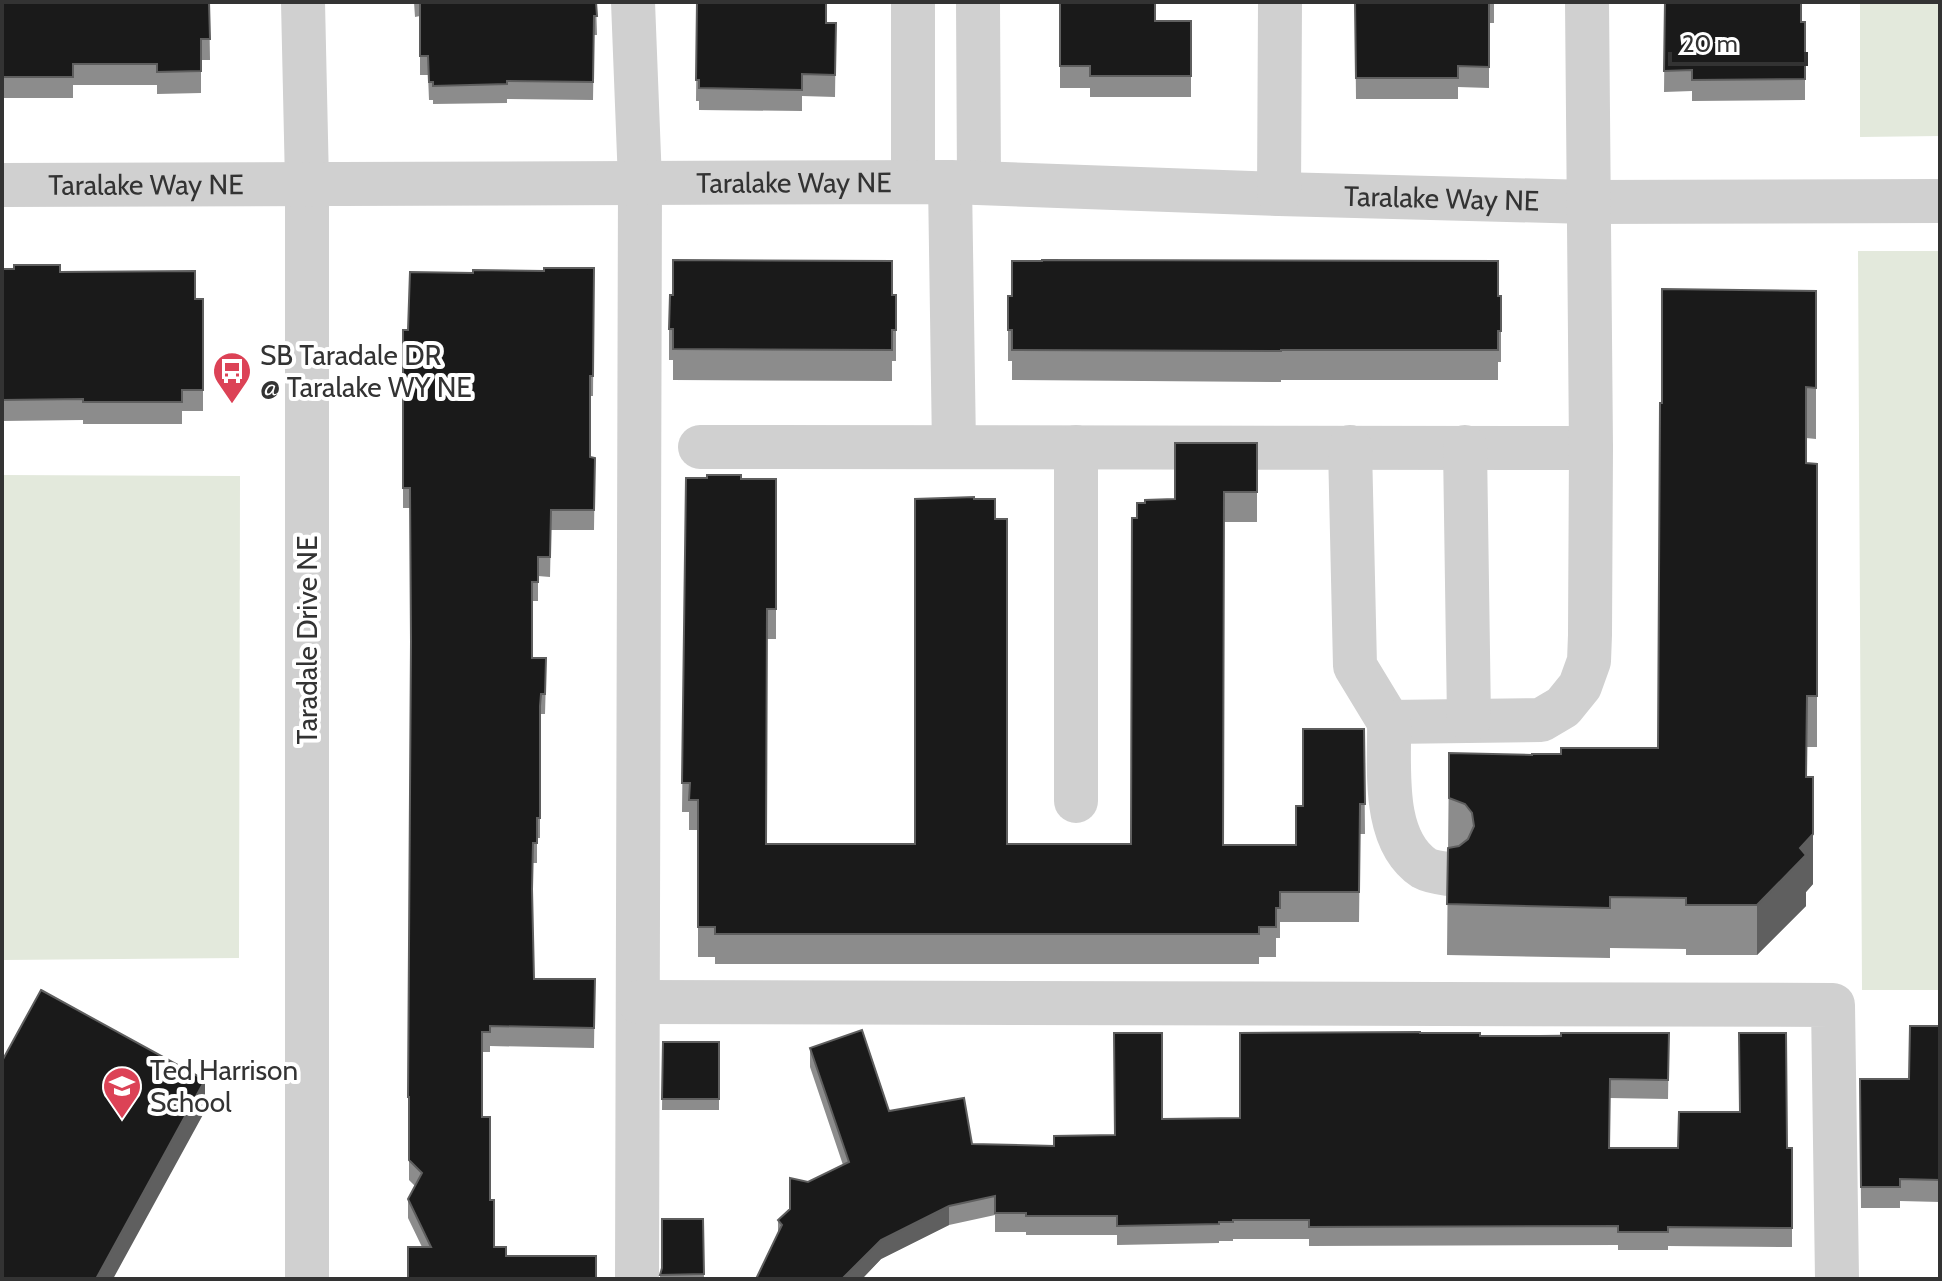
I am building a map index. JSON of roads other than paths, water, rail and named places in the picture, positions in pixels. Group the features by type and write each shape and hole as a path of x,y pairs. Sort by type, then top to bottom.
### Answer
{"street":[{"name":"Taradale Drive NE","path":"303,2 307,183 307,1279"},
{"path":"633,2 640,182 637,1279"},
{"path":"913,2 947,182 954,447"},
{"path":"947,182 978,2"},
{"path":"1279,194 1280,2"},
{"path":"1389,722 1541,720 1563,707 1580,686 1589,661 1591,448 1587,2"},
{"name":"Taralake Way NE","path":"2,185 947,182 1588,202 1940,201"},
{"path":"700,447 1591,448"},
{"path":"1076,447 1076,801"},
{"path":"1350,447 1355,666 1389,722 1391,812 1403,847 1426,869 1449,874"},
{"path":"1465,447 1469,720"},
{"path":"639,1002 1833,1005 1837,1279"}],"place":[{"name":"SB Taradale DR @ Taralake WY NE","path":"232,405"},
{"name":"Ted Harrison School","path":"122,1120"}]}
